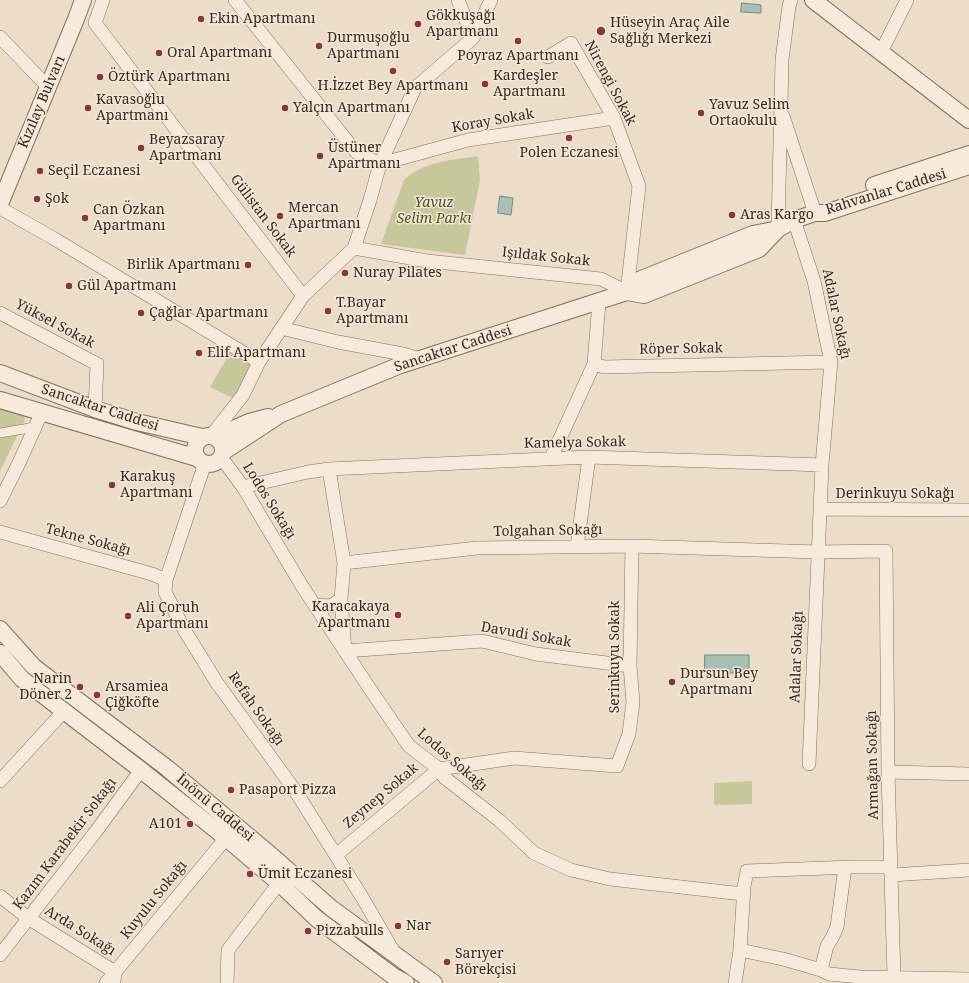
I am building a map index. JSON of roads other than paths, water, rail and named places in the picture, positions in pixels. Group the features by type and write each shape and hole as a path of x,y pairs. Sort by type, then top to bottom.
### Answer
{"street":[{"name":"Kızılay Bulvarı","path":"0,204 83,0"},
{"name":"Gülistan Sokak","path":"103,0 95,23 303,296"},
{"path":"235,0 356,152 380,164"},
{"path":"458,0 473,38"},
{"path":"209,437 243,395 259,362 303,296 354,248 380,164 415,88 473,38 491,0"},
{"path":"778,229 782,60 791,0"},
{"path":"813,0 968,120"},
{"path":"881,52 906,0"},
{"path":"0,37 48,87"},
{"name":"Nirengi Sokak","path":"548,57 571,43 614,118 639,186 627,292"},
{"path":"627,292 639,280 753,234 778,229 794,220 815,212 780,109"},
{"name":"Koray Sokak","path":"380,164 468,140 614,118"},
{"name":"Rahvanlar Caddesi","path":"815,212 819,204 825,201 966,159 969,142"},
{"path":"0,208 53,238 259,362"},
{"name":"Adalar Sokağı","path":"794,220 814,281 831,362 822,465"},
{"name":"Işıldak Sokak","path":"354,248 428,261 601,279 627,292"},
{"name":"Sancaktar Caddesi","path":"281,414 398,366 627,292"},
{"path":"551,458 594,364 599,302"},
{"name":"Yüksel Sokak","path":"0,313 97,364 95,409"},
{"path":"281,328 338,342 403,354 420,359"},
{"name":"Röper Sokak","path":"594,364 604,367 831,362"},
{"name":"Sancaktar Caddesi","path":"0,372 95,409 137,422 209,437"},
{"name":"Sancaktar Caddesi","path":"0,400 201,460"},
{"path":"0,501 18,466 42,412"},
{"path":"281,414 222,454 214,463 201,460 195,453 196,444 209,437 249,422 281,414"},
{"path":"0,433 35,427"},
{"path":"209,437 222,444 222,454"},
{"name":"Lodos Sokağı","path":"222,454 315,605 408,746 439,768 445,778 500,821 534,853 571,870 610,879 743,894"},
{"path":"577,547 589,456"},
{"name":"Kamelya Sokak","path":"243,487 308,472 329,469 589,456 822,465"},
{"name":"Refah Sokağı","path":"201,460 166,580 165,592 189,637 217,683 296,792 397,957"},
{"path":"818,552 822,465"},
{"path":"329,469 344,563 341,599 345,651"},
{"name":"Derinkuyu Sokağı","path":"820,509 969,510"},
{"name":"Tekne Sokağı","path":"0,532 152,574 166,580"},
{"name":"Tolgahan Sokağı","path":"344,563 477,548 632,546 818,552 886,551"},
{"name":"Serinkuyu Sokak","path":"617,766 629,734 633,702 630,666 632,546"},
{"name":"Armağan Sokağı","path":"886,551 888,772 894,977"},
{"name":"Adalar Sokağı","path":"809,764 818,552"},
{"path":"315,605 331,606 341,599"},
{"name":"İnönü Caddesi","path":"0,628 34,667 167,768 331,908 434,983"},
{"name":"Davudi Sokak","path":"345,651 482,641 536,654 630,666"},
{"name":"İnönü Caddesi","path":"0,653 22,679 63,712 141,770 226,838 279,883 317,919 393,976 406,983"},
{"path":"0,781 63,712"},
{"name":"Zeynep Sokak","path":"336,856 439,768 514,758 617,766"},
{"name":"Kazım Karabekir Sokağı","path":"0,956 141,770"},
{"path":"888,772 969,774"},
{"name":"Kuyulu Sokağı","path":"106,983 115,978 226,838"},
{"path":"825,976 827,946 837,927 845,867"},
{"path":"735,983 740,950 743,894 747,871 845,867 891,871 969,870"},
{"path":"227,983 228,950 279,883"},
{"name":"Arda Sokağı","path":"0,896 28,918 115,978"},
{"path":"740,950 783,959 825,976 894,977 915,980 969,979"}],"place":[{"name":"Ekin Apartmanı","path":"201,19"},
{"name":"Gökkuşağı Apartmanı","path":"418,24"},
{"name":"Hüseyin Araç Aile Sağlığı Merkezi","path":"601,31"},
{"name":"Poyraz Apartmanı","path":"518,41"},
{"name":"Durmuşoğlu Apartmanı","path":"319,46"},
{"name":"Oral Apartmanı","path":"159,53"},
{"name":"H.İzzet Bey Apartmanı","path":"393,71"},
{"name":"Öztürk Apartmanı","path":"100,77"},
{"name":"Kardeşler Apartmanı","path":"485,84"},
{"name":"Kavasoğlu Apartmanı","path":"88,108"},
{"name":"Yalçın Apartmanı","path":"285,108"},
{"name":"Yavuz Selim Ortaokulu","path":"701,113"},
{"name":"Polen Eczanesi","path":"569,138"},
{"name":"Beyazsaray Apartmanı","path":"141,148"},
{"name":"Üstüner Apartmanı","path":"320,156"},
{"name":"Seçil Eczanesi","path":"40,171"},
{"name":"Şok","path":"37,199"},
{"name":"Aras Kargo","path":"732,215"},
{"name":"Mercan Apartmanı","path":"280,216"},
{"name":"Can Özkan Apartmanı","path":"85,218"},
{"name":"Birlik Apartmanı","path":"248,265"},
{"name":"Nuray Pilates","path":"345,273"},
{"name":"Gül Apartmanı","path":"69,286"},
{"name":"T.Bayar Apartmanı","path":"328,311"},
{"name":"Çağlar Apartmanı","path":"141,313"},
{"name":"Elif Apartmanı","path":"199,353"},
{"name":"Karakuş Apartmanı","path":"112,485"},
{"name":"Karacakaya Apartmanı","path":"398,615"},
{"name":"Ali Çoruh Apartmanı","path":"128,616"},
{"name":"Dursun Bey Apartmanı","path":"672,682"},
{"name":"Narin Döner 2","path":"80,687"},
{"name":"Arsamiea Çiğköfte","path":"97,695"},
{"name":"Pasaport Pizza","path":"231,790"},
{"name":"A101","path":"190,824"},
{"name":"Ümit Eczanesi","path":"250,874"},
{"name":"Nar","path":"398,926"},
{"name":"Pizzabulls","path":"308,931"},
{"name":"Sarıyer Börekçisi","path":"447,962"}],"park label":[{"name":"Yavuz Selim Parkı","path":"434,212"}]}
